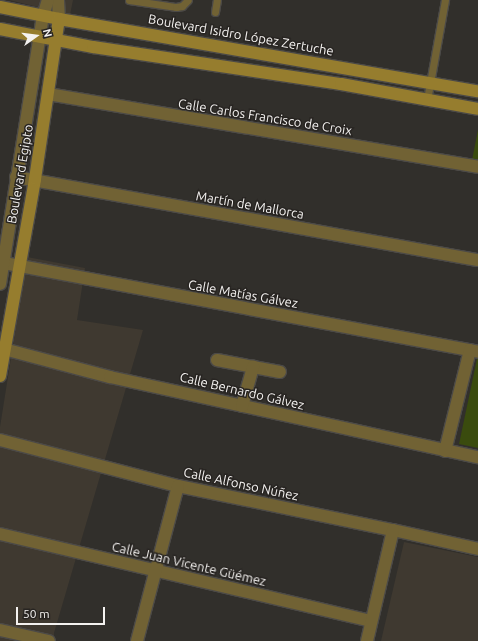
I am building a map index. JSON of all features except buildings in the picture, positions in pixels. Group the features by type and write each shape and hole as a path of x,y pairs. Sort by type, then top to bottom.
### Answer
{"main road":[{"name":"Boulevard Isidro López Zertuche","path":"0,7 58,19 478,91"},
{"name":"Boulevard Egipto","path":"0,376 2,348 35,180 58,19"},
{"path":"0,29 56,39 93,48 341,84 478,109"}],"street":[{"name":"Boulevard Egipto","path":"0,284 43,16 48,0"},
{"name":"Boulevard Egipto","path":"58,0 58,19"},
{"name":"Calle Carlos Francisco de Croix","path":"48,94 478,167"},
{"name":"Martín de Mallorca","path":"16,177 478,260"},
{"name":"Calle Matías Gálvez","path":"4,263 474,351"},
{"name":"Calle Bernardo Gálvez","path":"2,348 95,373 445,451 478,457"},
{"path":"445,451 474,351"},
{"path":"217,360 280,372"},
{"path":"242,406 253,367"},
{"name":"Calle Alfonso Núñez","path":"0,440 178,486 478,549"},
{"path":"137,641 178,486"},
{"path":"367,641 393,530"},
{"name":"Calle Juan Vicente Güémez","path":"0,534 371,622"},
{"path":"0,630 50,641"}],"lane":[{"path":"129,0 176,7 182,6 188,0"},
{"path":"215,12 217,0"},
{"path":"427,100 444,0"}],"shaded area":[{"path":"9,0 73,0 70,15"},
{"path":"27,257 85,268 77,320 143,330 54,633 54,641 0,641 0,427"},
{"path":"404,542 478,557 478,641 381,641"}],"green space":[{"path":"478,130 478,161 472,160"},
{"path":"478,359 478,448 459,444"}]}
